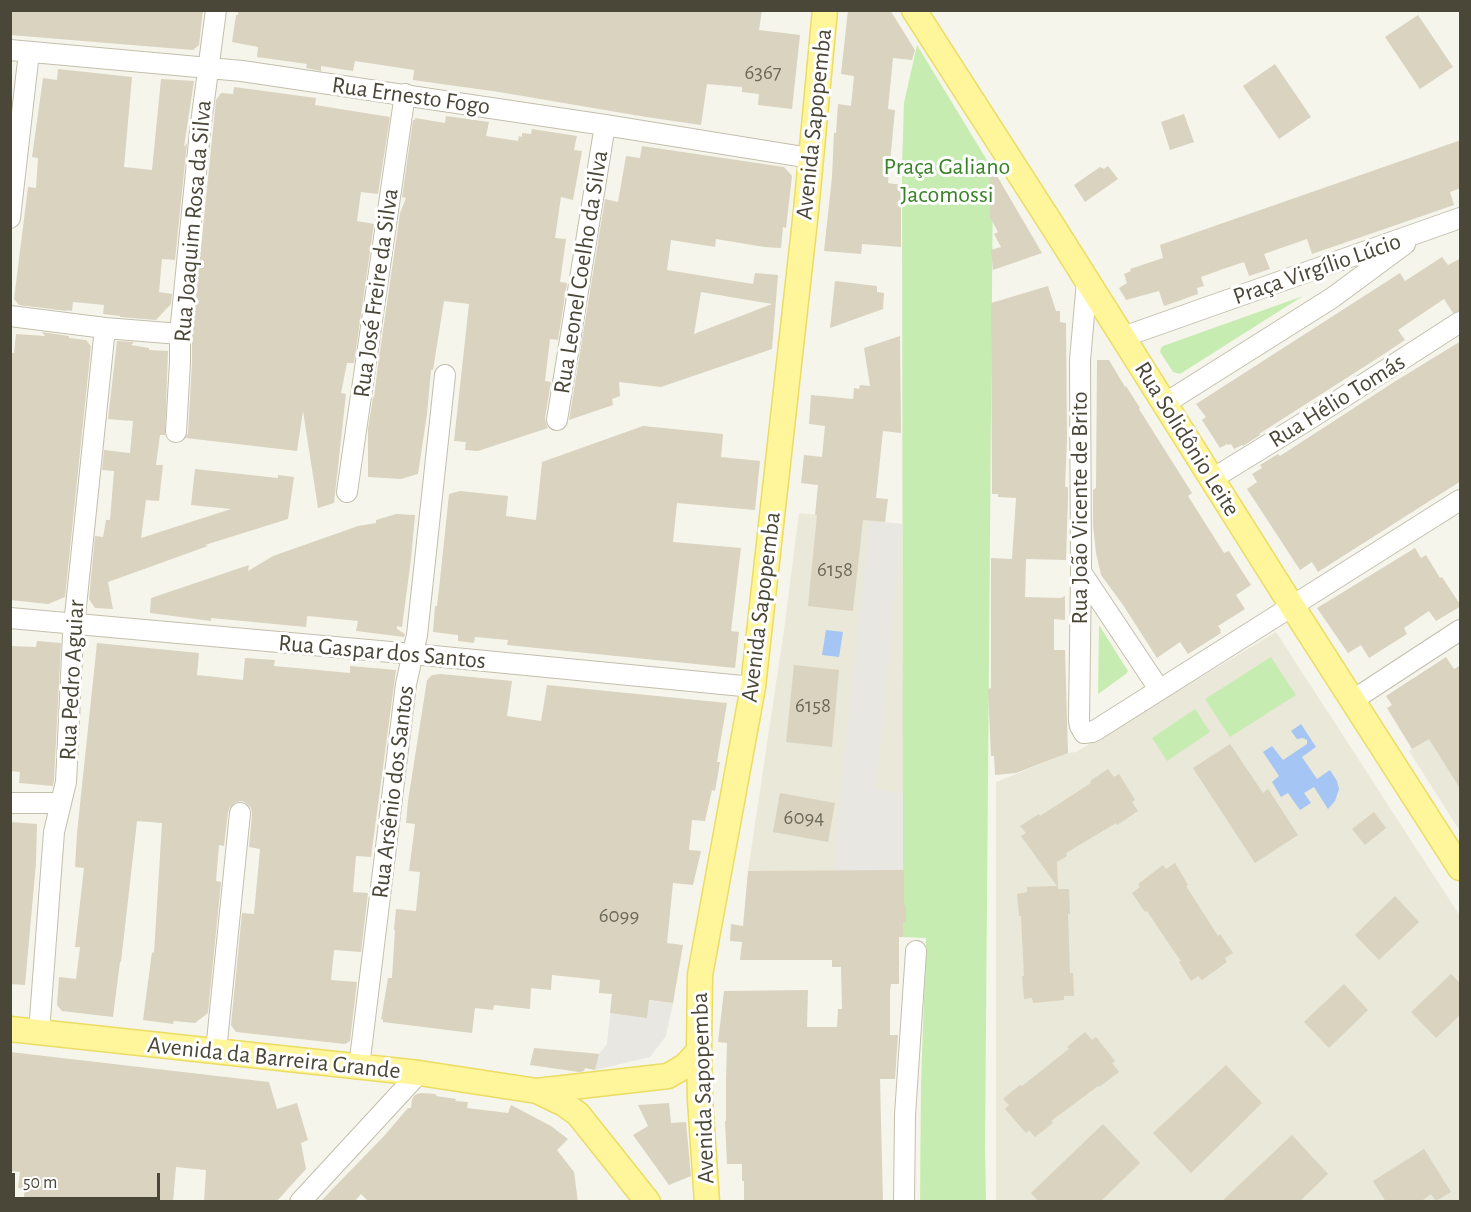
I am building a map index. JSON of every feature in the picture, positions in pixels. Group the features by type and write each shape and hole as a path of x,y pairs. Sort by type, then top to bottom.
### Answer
{"main road":[{"name":"Avenida Sapopemba","path":"707,1202 700,1101 700,975 753,687 803,234 825,10"},
{"name":"Rua Solidônio Leite","path":"914,10 1461,868"},
{"name":"Avenida da Barreira Grande","path":"10,1029 419,1073 537,1091 668,1076 685,1066 699,1051"},
{"path":"668,1076 700,1101"},
{"path":"588,1125 586,1102 598,1084"},
{"name":"Avenida da Barreira Grande","path":"537,1091 569,1106 588,1125 648,1202"}],"street":[{"name":"Rua Joaquim Rosa da Silva","path":"176,432 180,334 200,131 216,10"},
{"name":"Rua Ernesto Fogo","path":"20,51 242,70 810,158"},
{"path":"10,219 20,51"},
{"name":"Rua José Freire da Silva","path":"347,492 405,94"},
{"name":"Rua Leonel Coelho da Silva","path":"556,420 605,125"},
{"path":"1422,232 1461,218"},
{"name":"Praça Virgílio Lúcio","path":"1123,337 1422,232"},
{"name":"Praça Virgílio Lúcio","path":"1164,404 1332,298 1422,232"},
{"name":"Rua João Vicente de Brito","path":"1087,281 1080,360 1080,726 1084,733 1092,732 1159,689"},
{"path":"10,316 105,328 180,334"},
{"name":"Rua Hélio Tomás","path":"1212,479 1461,322"},
{"name":"Rua Pedro Aguiar","path":"39,1032 54,832 66,782 74,624 105,328"},
{"name":"Rua Arsênio dos Santos","path":"359,1067 406,684 417,635 445,375"},
{"path":"1081,572 1159,689 1461,500"},
{"name":"Rua Gaspar dos Santos","path":"10,618 753,687"},
{"path":"1353,700 1461,630"},
{"path":"10,803 61,803"},
{"path":"216,1051 240,813"},
{"path":"904,1202 905,1116 916,951"},
{"path":"300,1202 419,1073"}],"shaded area":[{"path":"799,513 902,524 904,871 748,871"},
{"path":"870,521 902,524 876,789 903,793 903,870 834,870 841,785"},
{"path":"1276,632 1460,916 1460,1201 996,1202 996,782 1068,753 1076,752"},
{"path":"1460,718 1460,831 1409,751"},
{"path":"612,997 673,1003 666,1036 650,1057 595,1070 599,1054 607,1044"}],"green space":[{"name":"Praça Galiano Jacomossi","path":"917,45 993,170 986,1201 920,1201 926,938 903,937 902,167 904,103"},
{"path":"1303,296 1180,374 1173,372 1160,352 1163,346"},
{"path":"1099,625 1128,671 1098,694"},
{"path":"1271,657 1296,695 1230,737 1205,699"},
{"path":"1195,709 1210,732 1167,761 1152,738"}],"water":[{"path":"826,630 843,632 839,657 822,655"},
{"path":"1301,724 1316,747 1302,757 1317,779 1330,770 1337,781 1339,789 1335,801 1328,809 1314,787 1304,793 1311,803 1300,810 1288,793 1281,797 1272,782 1279,776 1263,752 1272,746 1283,760 1307,744 1307,740 1297,739 1291,731"}],"building":[{"path":"12,10 203,10 199,45 193,50 10,35"},
{"path":"238,10 762,10 759,30 800,35 792,109 758,105 759,94 742,92 742,87 707,84 701,125 413,80 414,70 355,61 353,71 321,66 321,71 306,68 307,64 257,57 258,47 232,42"},
{"path":"848,10 890,10 915,50 912,60 893,58 888,109 895,110 888,183 901,185 901,247 862,244 861,254 824,251 838,104 851,106 854,76 841,74"},
{"path":"1418,15 1453,67 1420,89 1385,37"},
{"path":"1275,64 1311,117 1279,139 1243,86"},
{"path":"58,69 132,77 124,167 152,170 161,79 194,81 184,147 187,143 175,260 162,259 159,292 172,294 171,304 156,320 103,314 104,305 73,302 72,311 67,311 19,305 14,299 28,187 36,188 38,158 32,157 43,78 57,80"},
{"path":"234,87 316,98 315,105 390,117 378,194 361,192 357,221 374,224 354,363 347,363 341,393 346,394 334,503 318,508 303,411 297,451 186,438 192,335 216,100 221,93 233,94"},
{"path":"1184,114 1194,142 1170,150 1161,122"},
{"path":"446,116 489,122 486,136 518,141 522,133 531,134 532,129 577,136 574,150 582,151 573,200 561,197 555,238 566,239 560,282 567,283 558,340 550,339 545,381 551,382 545,418 548,428 478,451 465,450 466,442 454,441 469,304 444,301 433,370 431,370 418,474 401,479 368,477 368,429 400,213 406,198 402,197 413,120 415,118 445,123"},
{"path":"1461,140 1461,188 1450,192 1454,205 1312,254 1307,239 1264,254 1270,269 1249,276 1244,262 1223,269 1201,277 1204,286 1197,288 1198,294 1164,306 1159,291 1126,300 1119,288 1127,283 1124,274 1131,271 1130,269 1163,258 1160,245"},
{"path":"642,146 784,167 792,176 786,228 783,227 781,248 716,239 715,247 671,240 667,270 753,284 755,273 778,275 772,349 661,387 619,382 620,396 612,399 613,405 569,420 605,199 618,202 626,156 640,158","holes":["701,292 772,304 694,334"]},
{"path":"990,164 1042,253 993,270 991,250 1001,247 994,234 998,232 990,217"},
{"path":"1108,166 1118,179 1085,202 1074,185 1100,167 1104,169"},
{"path":"1442,257 1448,265 1461,258 1461,310 1453,313 1444,299 1398,330 1405,340 1381,356 1243,446 1234,449 1231,444 1227,444 1220,448 1202,420 1206,417 1196,404 1400,273 1405,281"},
{"path":"835,281 877,286 877,292 884,293 883,309 830,328"},
{"path":"1048,286 1056,311 1060,311 1060,322 1066,323 1065,487 1068,487 1068,497 1066,560 1026,559 1025,597 1061,598 1065,596 1065,620 1054,619 1054,650 1065,650 1068,753 1016,773 995,775 994,756 991,756 988,689 991,688 991,558 1012,559 1016,498 998,497 998,494 992,494 991,303"},
{"path":"42,332 86,340 91,346 65,597 48,604 10,600 10,353 14,353 16,334 45,336"},
{"path":"900,336 901,433 883,431 876,498 888,499 885,522 863,520 853,611 808,606 818,485 801,483 804,455 822,457 825,426 809,424 811,395 853,399 854,388 859,389 860,385 870,386 864,348"},
{"path":"117,341 134,342 131,345 149,348 149,350 168,351 165,435 160,435 156,465 163,465 159,501 146,500 141,538 231,509 191,505 195,469 278,478 278,475 294,477 288,519 205,545 208,546 108,582 113,609 95,608 89,599 95,536 103,537 106,520 110,520 114,471 102,470 104,450 130,453 133,421 108,419"},
{"path":"1461,341 1461,481 1318,572 1312,562 1300,570 1247,489 1257,482 1252,474 1262,468 1260,465 1278,454 1280,456"},
{"path":"1097,360 1109,360 1192,493 1188,496 1224,553 1229,551 1251,585 1236,595 1245,609 1218,626 1221,633 1188,654 1180,642 1157,658 1101,575 1093,525 1093,490 1096,488"},
{"path":"643,426 723,434 721,457 760,461 755,510 677,503 673,542 741,548 731,631 739,632 735,668 507,645 508,640 475,637 474,643 458,641 458,635 433,632 449,494 460,491 508,496 506,516 536,520 542,462"},
{"path":"396,514 415,515 402,627 397,626 397,629 405,634 404,637 356,631 358,621 308,616 306,627 211,618 211,621 150,613 151,598 249,565 248,571 273,556 358,526 376,523 376,520"},
{"path":"1415,548 1421,558 1426,555 1461,606 1436,621 1429,611 1404,628 1407,634 1369,658 1361,645 1348,653 1317,608"},
{"path":"37,641 61,643 53,786 19,783 20,772 10,771 10,646 36,647"},
{"path":"97,643 199,653 197,675 243,680 245,658 275,660 274,666 350,673 350,666 396,670 371,857 356,856 353,892 368,893 361,952 334,950 331,980 357,982 350,1041 345,1044 236,1032 231,1025 242,913 254,914 260,849 249,847 252,814 251,808 242,801 230,807 224,846 219,845 216,881 221,882 208,1013 195,1023 174,1021 173,1024 143,1020 152,952 154,953 162,823 137,821 113,1017 62,1011 57,1005 59,977 76,979 80,947 75,947 84,868 75,867"},
{"path":"1446,657 1454,669 1461,665 1461,790 1429,739 1412,749 1387,708 1392,705 1386,696"},
{"path":"794,665 839,670 832,747 786,742"},
{"path":"432,675 512,681 507,716 541,721 547,685 727,703 717,762 720,762 715,791 712,790 705,821 692,820 689,850 701,851 693,885 673,883 667,943 683,945 673,1003 649,1000 647,1018 610,1013 612,994 599,993 600,980 552,975 551,990 531,988 530,1009 494,1005 493,1010 475,1008 472,1033 381,1020 388,978 392,978 396,909 416,911 420,872 409,871 415,824 406,823 408,801 427,680"},
{"path":"1230,744 1263,793 1268,789 1298,835 1255,863 1193,768"},
{"path":"1108,769 1114,777 1119,774 1135,800 1132,802 1138,811 1066,853 1067,856 1057,862 1058,889 1069,889 1070,973 1073,973 1074,996 1064,996 1064,1000 1033,1003 1032,998 1024,999 1021,916 1019,916 1017,894 1027,892 1027,887 1057,886 1021,836 1026,833 1020,826 1039,814 1040,816 1091,783 1090,781"},
{"path":"780,793 835,803 828,842 773,832"},
{"path":"1374,812 1386,828 1365,845 1352,829"},
{"path":"10,822 37,824 36,863 25,985 10,984"},
{"path":"1175,863 1188,885 1186,886 1218,936 1220,934 1233,953 1225,958 1227,962 1202,980 1198,976 1191,981 1179,962 1181,961 1132,893 1140,887 1138,884 1163,865 1166,869"},
{"path":"904,870 906,922 903,922 903,937 899,937 899,984 891,984 890,990 890,1035 898,1035 895,1079 880,1079 883,1202 744,1202 742,1164 727,1164 725,1121 727,1043 718,1042 724,991 808,990 807,1027 837,1027 838,1009 842,1009 841,967 832,967 832,960 740,960 742,942 730,941 731,924 743,926 748,871"},
{"path":"1395,896 1419,922 1379,960 1355,935"},
{"path":"1451,974 1461,984 1461,1014 1436,1038 1411,1012"},
{"path":"1344,984 1368,1010 1329,1048 1304,1022"},
{"path":"1085,1032 1092,1040 1096,1037 1115,1061 1112,1063 1119,1072 1051,1121 1053,1123 1035,1137 1029,1130 1026,1133 1005,1109 1009,1105 1003,1099 1069,1049 1067,1047"},
{"path":"534,1048 599,1054 595,1070 585,1068 584,1071 579,1072 530,1065"},
{"path":"10,1052 269,1082 277,1109 297,1103 308,1140 301,1143 306,1169 276,1202 204,1202 206,1170 176,1167 173,1202 23,1202 25,1189 18,1188 20,1172 10,1171"},
{"path":"1226,1065 1262,1103 1191,1173 1153,1133"},
{"path":"420,1093 436,1094 436,1096 456,1099 455,1101 468,1102 467,1108 508,1113 511,1105 551,1126 568,1139 557,1150 574,1172 578,1202 369,1202 361,1194 354,1202 320,1202 408,1108 411,1108 412,1099"},
{"path":"669,1103 671,1123 686,1122 691,1176 669,1185 633,1135 648,1126 638,1105"},
{"path":"1103,1124 1140,1163 1100,1202 1039,1202 1031,1193"},
{"path":"1292,1135 1328,1174 1299,1202 1221,1202"},
{"path":"1424,1149 1451,1192 1436,1201 1431,1194 1420,1202 1386,1202 1373,1181"}]}
